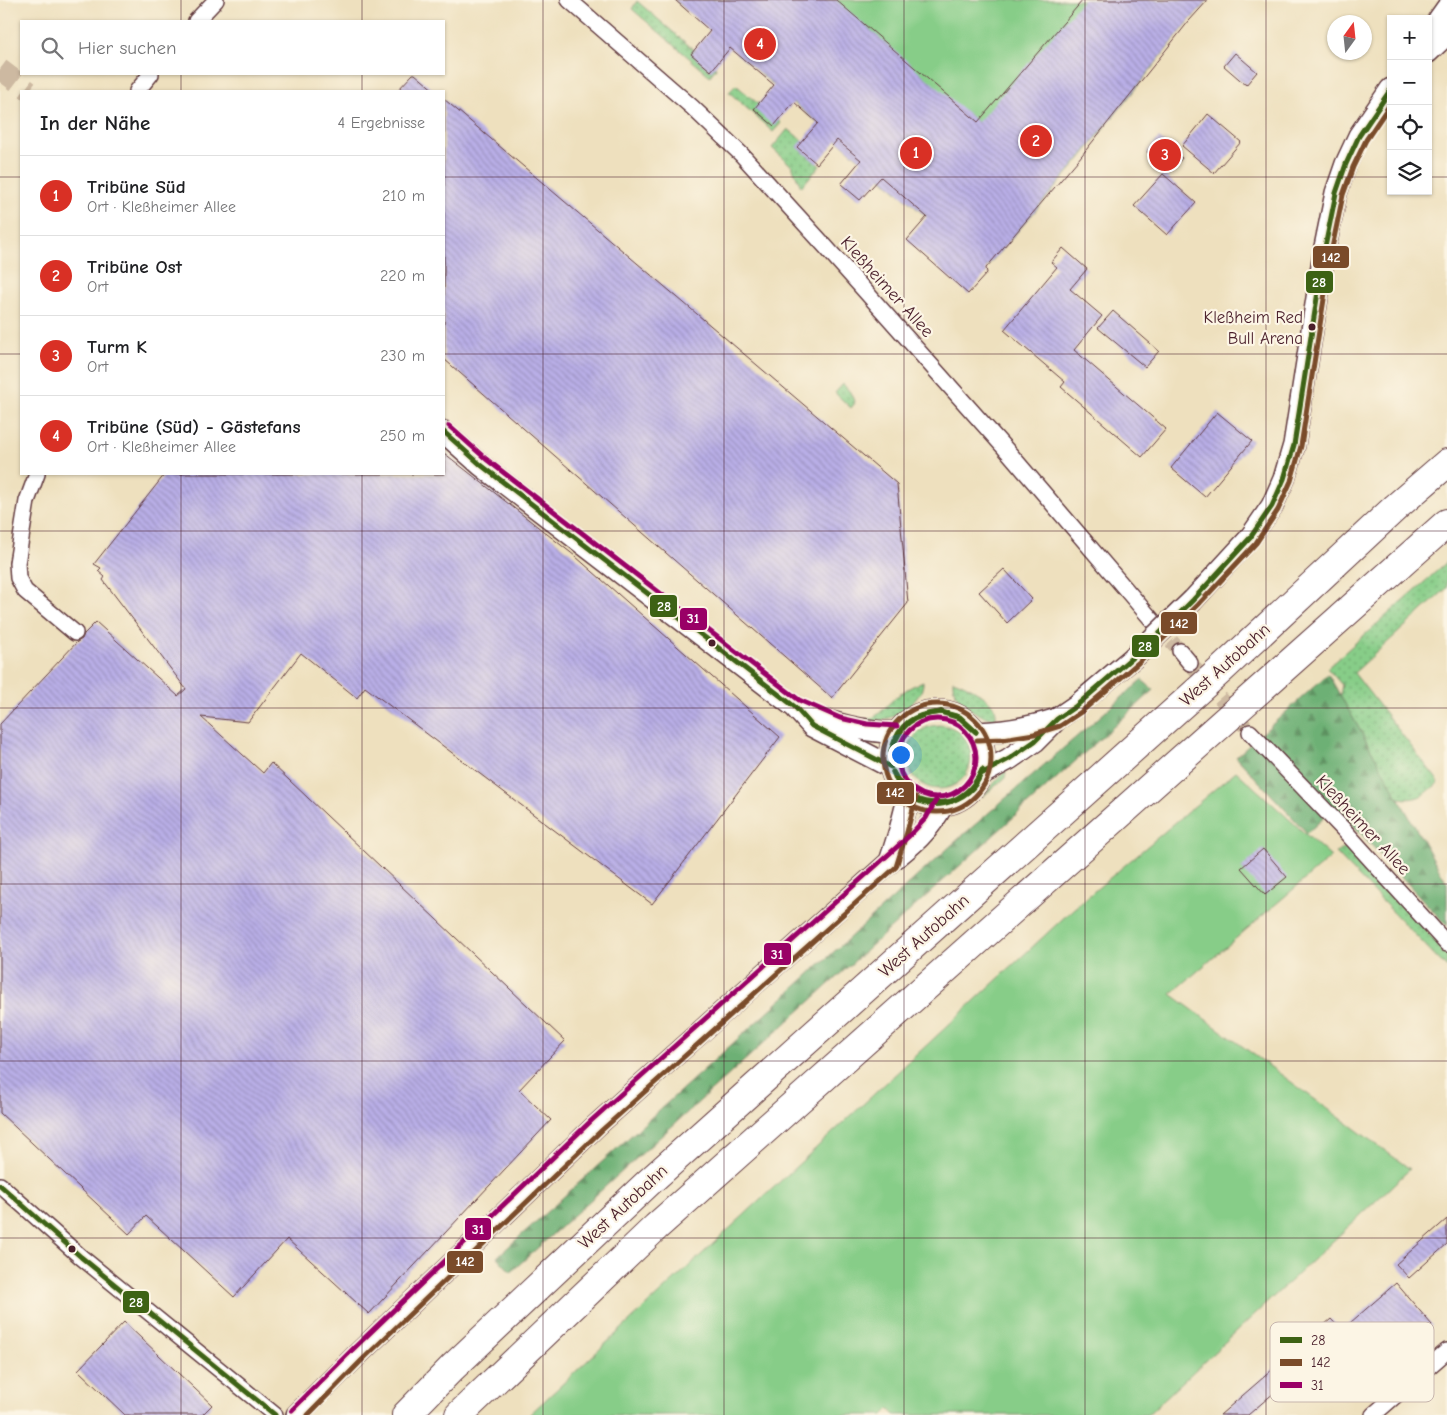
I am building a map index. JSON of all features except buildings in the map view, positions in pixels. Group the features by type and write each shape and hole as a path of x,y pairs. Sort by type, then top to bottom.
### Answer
{"highway":[{"name":"West Autobahn","path":"406,1415 452,1368 648,1183 1222,669 1396,507 1447,463"},
{"path":"459,1415 656,1227 1447,523"}],"street":[{"path":"197,20 216,0"},
{"name":"Kleßheimer Allee","path":"569,0 692,107 741,154 1004,446 1153,621"},
{"path":"1432,29 1447,8"},
{"path":"1432,48 1447,34"},
{"path":"138,90 150,75"},
{"path":"981,774 1035,741 1057,719 1076,706 1133,658 1193,600 1250,538 1272,506 1284,479 1294,445 1336,193 1346,164 1359,136 1387,95"},
{"path":"445,433 481,465 795,707 812,726 892,767"},
{"path":"37,475 26,510 16,562 18,578 25,591 74,633"},
{"path":"1180,651 1190,663"},
{"path":"795,707 838,725 866,731 897,733"},
{"path":"937,711 949,712 970,724 977,733 983,746 984,760 981,774 975,786 966,795 955,801 931,804 919,801 909,795 895,778 890,756 897,733 914,717 937,711"},
{"path":"977,733 1002,732 1032,727 1057,719"},
{"name":"Kleßheimer Allee","path":"1250,732 1343,829 1447,944"},
{"path":"890,862 909,795"},
{"path":"297,1415 597,1125 890,862 916,842 932,823 943,804"},
{"path":"0,1185 81,1257 275,1415"},
{"path":"1434,1362 1447,1351"},
{"path":"1372,1415 1387,1402"}],"green space":[{"path":"675,0 1208,0 1189,21 1079,160 986,268"},
{"path":"637,1 694,50 691,54 710,71 715,66 716,68 710,76 632,9"},
{"path":"736,85 781,123 773,132 729,92"},
{"path":"788,129 803,141 798,147 820,166 801,187 792,166 772,148"},
{"path":"843,384 850,392 855,403 851,408 835,393"},
{"path":"1447,562 1447,588 1354,673 1439,782 1416,798 1398,798 1340,695 1342,685 1327,668"},
{"path":"1328,674 1447,883 1447,926 1336,807 1307,833 1236,757"},
{"path":"953,680 974,690 989,701 996,713 995,719 981,715 966,706 956,694"},
{"path":"1142,680 1154,690 511,1272 497,1257 955,842"},
{"path":"923,681 922,689 911,705 892,717 873,721 865,720 878,714 901,693"},
{"path":"933,725 945,725 962,734 969,745 971,757 969,769 962,780 945,789 933,789 921,784 912,775 907,763 907,751 912,739 921,730"},
{"path":"1005,771 1005,778 982,797"},
{"path":"1236,771 1331,857 1171,994 1410,1169 1147,1415 895,1415 889,1409 883,1415 529,1415 1072,910"},
{"path":"1348,848 1356,852 1447,954 1447,968 1336,853"}],"tunnel":[{"path":"0,69 28,90"},
{"path":"1156,624 1180,651"},
{"path":"1190,663 1250,732"}],"transit line":[{"name":"28","path":"981,774 1009,759 1035,741 1057,719 1076,706 1157,636 1250,538 1272,506 1284,479 1294,445 1325,247 1336,193 1346,164 1359,136 1387,95"},
{"name":"142","path":"977,740 1003,739 1034,734 1060,726 1081,712 1138,663 1198,605 1256,543 1278,510 1291,481 1301,446 1332,248 1343,195 1353,167 1366,140 1390,105"},
{"name":"31","path":"449,426 486,459 799,700 840,718 867,724 897,726"},
{"name":"28","path":"445,433 481,465 795,707 812,726 891,767"},
{"name":"142","path":"937,704 958,708 975,720 987,737 991,758 987,779 975,796 958,808 937,812 916,808 899,796 887,779 883,758 887,737 899,720 916,708 937,704"},
{"name":"28","path":"891,751 898,733 909,722 922,715 941,712"},
{"name":"28","path":"891,751 899,734 909,722 931,713 941,712"},
{"name":"28","path":"941,712 960,718 976,732"},
{"name":"28","path":"941,712 960,717 976,732"},
{"name":"31","path":"937,719 952,722 965,730 973,743 976,758 973,773 965,786 952,794 937,797 922,794 909,786 901,773 898,758 901,743 909,730 922,722 937,719"},
{"name":"28","path":"952,801 970,788 982,770"},
{"name":"28","path":"952,801 971,790 978,781 982,770"},
{"name":"28","path":"893,772 898,781 916,799 932,803 952,801"},
{"name":"28","path":"893,772 900,787 910,797 923,803 931,804 952,801"},
{"name":"142","path":"308,1415 362,1360 602,1130 896,867 916,797"},
{"name":"31","path":"292,1410 592,1120 908,837 926,818 936,800"},
{"name":"28","path":"0,1185 81,1257 275,1415"}],"place":[{"name":"Tribüne (Süd) - Gästefans","path":"760,44"},
{"name":"Tribüne Ost","path":"1036,141"},
{"name":"Tribüne Süd","path":"916,153"},
{"name":"Turm K","path":"1165,155"},
{"name":"Kleßheim Red Bull Arena","path":"1312,327"}]}
